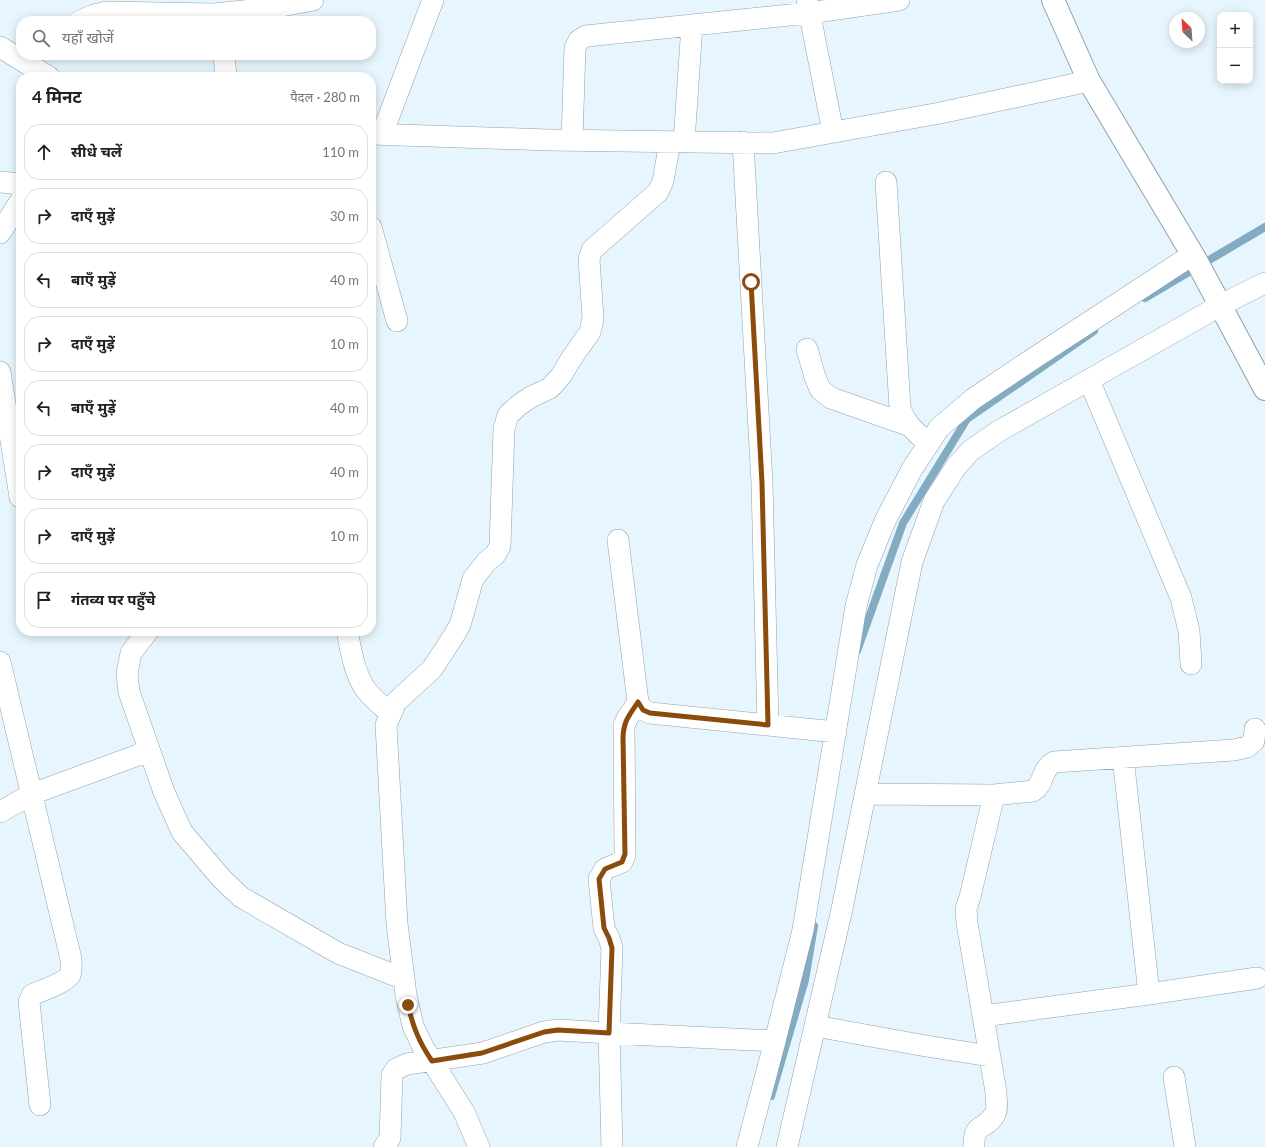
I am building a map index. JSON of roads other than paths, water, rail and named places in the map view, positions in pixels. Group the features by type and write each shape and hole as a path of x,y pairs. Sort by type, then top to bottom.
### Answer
{"street":[{"path":"227,16 313,0"},
{"path":"433,0 377,134 572,140 773,143 940,113 1089,81"},
{"path":"572,140 575,48 579,40 586,36 692,25 808,6 899,0"},
{"path":"1053,0 1089,81 1195,259 1265,390"},
{"path":"808,6 833,132"},
{"path":"92,16 106,12 198,16"},
{"path":"479,1147 464,1112 423,1048 413,1026 404,979 397,924 386,725 396,702 432,669 460,625 473,579 487,560 495,555 500,546 504,429 508,415 531,397 550,388 561,376 590,332 593,318 589,259 592,250 658,192 663,181 677,142 692,25"},
{"path":"24,60 42,72"},
{"path":"224,60 226,72"},
{"path":"743,142 762,483 768,725"},
{"path":"0,182 16,184"},
{"path":"886,182 900,408 902,415 908,424 929,444"},
{"path":"0,233 16,208"},
{"path":"376,245 397,321"},
{"path":"748,1147 803,930 856,606 867,565 885,521 912,469 939,428 973,399 1028,362 1195,259"},
{"path":"787,1147 842,909 912,562 934,502 956,467 970,451 999,431 1089,380 1218,301 1265,283"},
{"path":"807,349 820,389 831,398 908,424"},
{"path":"0,372 16,472"},
{"path":"1089,380 1180,598 1189,631 1191,664"},
{"path":"618,540 638,702 643,710 650,713 836,732"},
{"path":"144,636 131,653 127,674 129,692 164,792 182,832 222,879 241,897 338,953 404,979"},
{"path":"348,636 353,660 366,690 390,713"},
{"path":"0,662 72,968 70,975 32,995 29,1002 40,1105"},
{"path":"612,1147 609,1033 612,948 604,928 599,879 605,869 622,862 625,854 624,725 638,702"},
{"path":"866,794 994,795 1033,791 1039,788 1047,766 1054,762 1234,750 1247,747 1254,741 1255,729"},
{"path":"0,812 32,794 149,751"},
{"path":"1123,757 1149,994"},
{"path":"974,1147 974,1135 979,1128 988,1122 996,1113 996,1092 966,923 966,909 994,795"},
{"path":"982,1016 1256,978"},
{"path":"815,1026 990,1056"},
{"path":"384,1147 390,1138 392,1075 396,1068 407,1064 482,1053 544,1032 558,1030 776,1041"},
{"path":"1174,1077 1185,1147"}],"waterway":[{"path":"1145,298 1265,227"},
{"path":"857,651 903,523 967,419 1094,331"},
{"path":"771,1096 805,980 814,926"}]}
